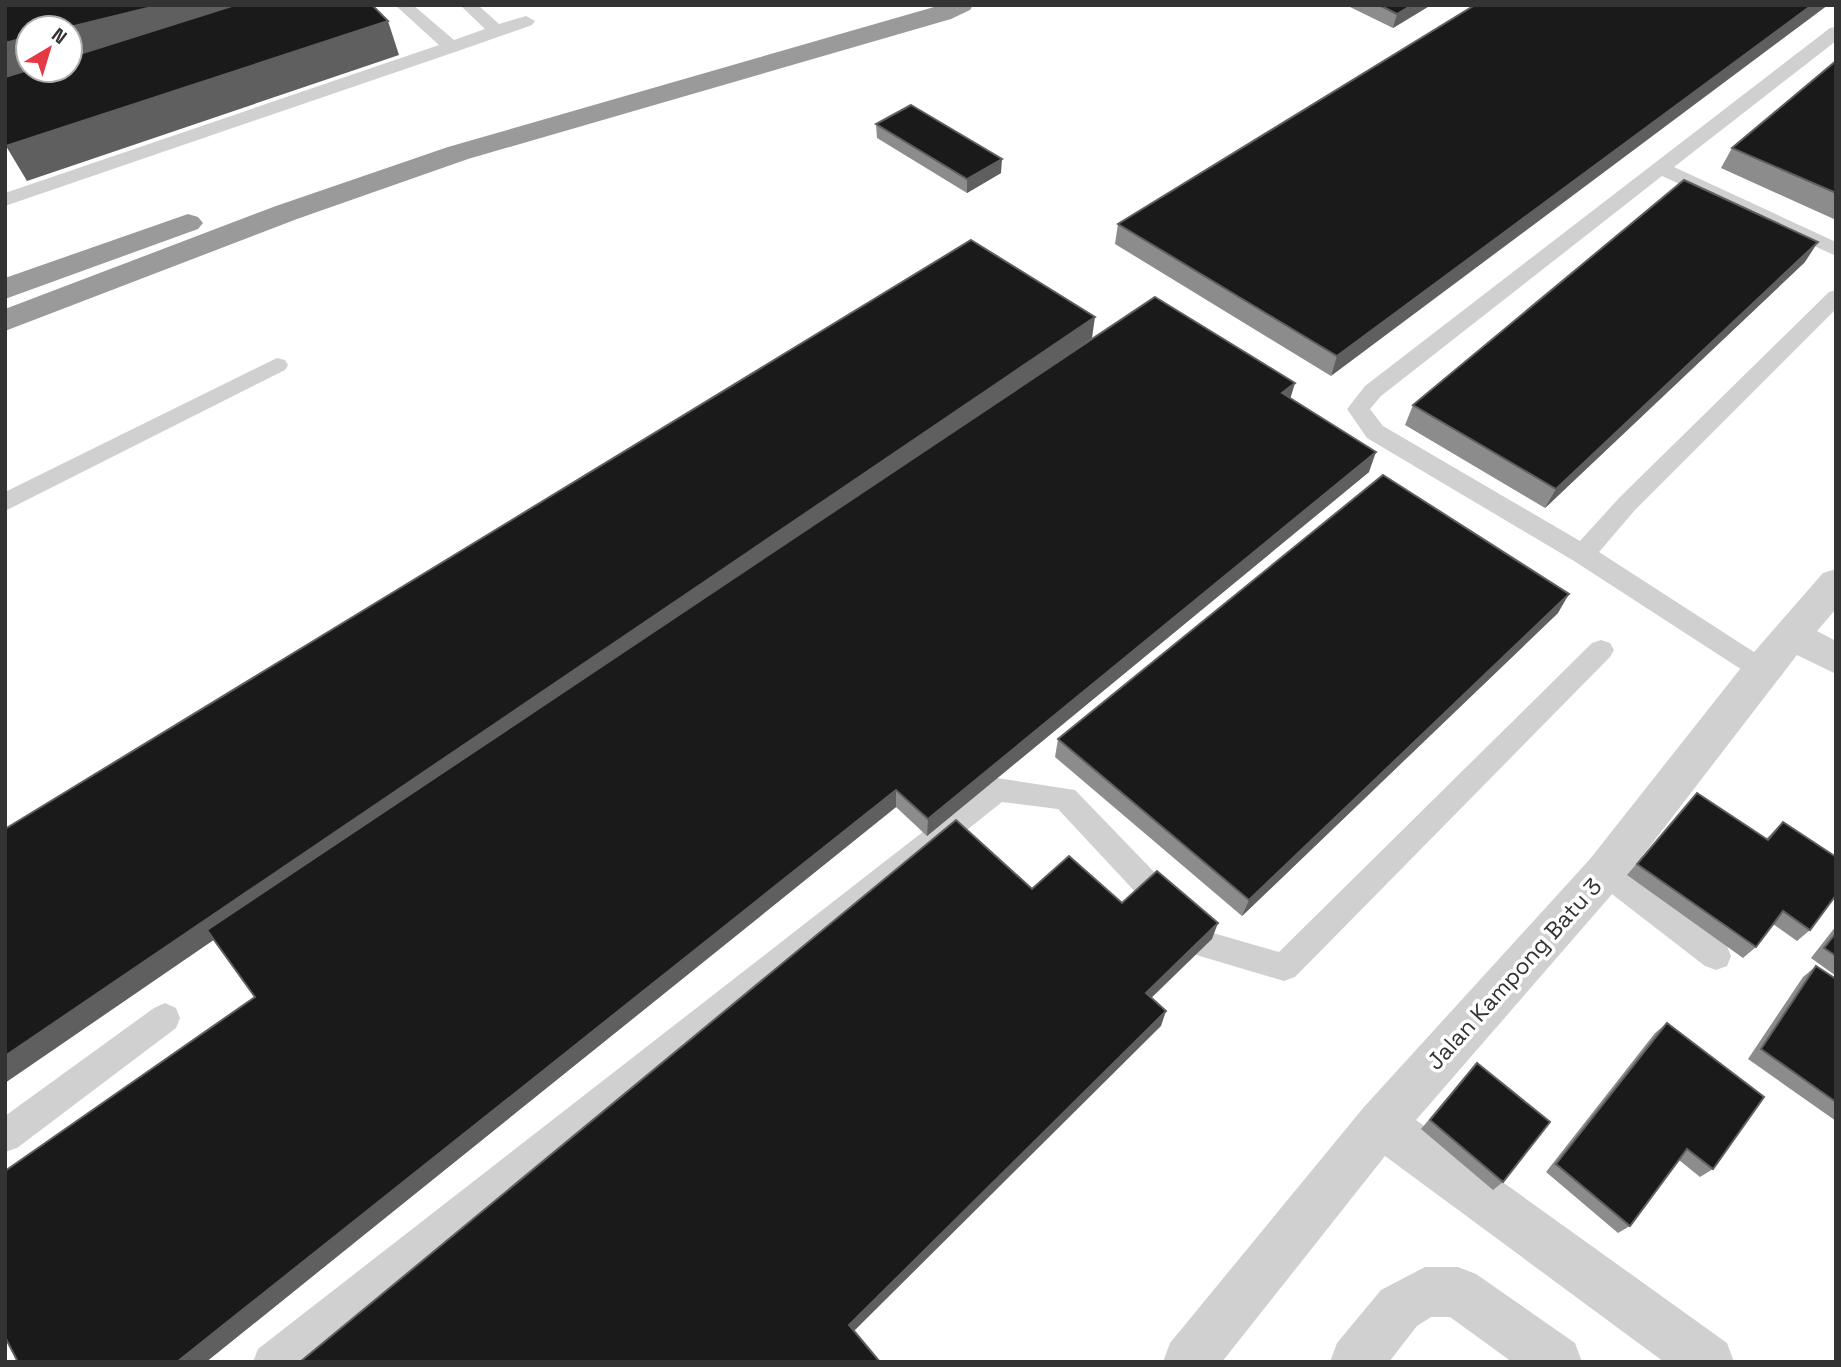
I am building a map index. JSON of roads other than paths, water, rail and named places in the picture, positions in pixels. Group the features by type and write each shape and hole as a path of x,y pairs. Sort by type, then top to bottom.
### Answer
{"highway":[{"path":"5,289 400,150 569,95 902,5"},
{"path":"5,321 270,218 457,153 687,85 824,50 942,14 961,5"}],"street":[{"name":"Jalan Kampong Batu 3","path":"1189,1362 1381,1124 1605,872 1762,670 1836,583"},
{"path":"1792,635 1836,659"},
{"path":"1381,1124 1707,1362"},
{"path":"1356,1362 1399,1308 1425,1292 1458,1292 1556,1362"}],"lane":[{"path":"403,5 452,47"},
{"path":"468,5 491,25 494,31"},
{"path":"5,200 526,21"},
{"path":"1762,670 1583,554 1375,432 1358,409 1373,391 1836,32"},
{"path":"1660,168 1836,250"},
{"path":"1583,554 1627,504 1836,297"},
{"path":"5,502 277,365"},
{"path":"271,1362 997,790 1065,798 1203,944 1284,967 1601,650"},
{"path":"1605,872 1716,956"},
{"path":"5,1136 165,1018"}]}
